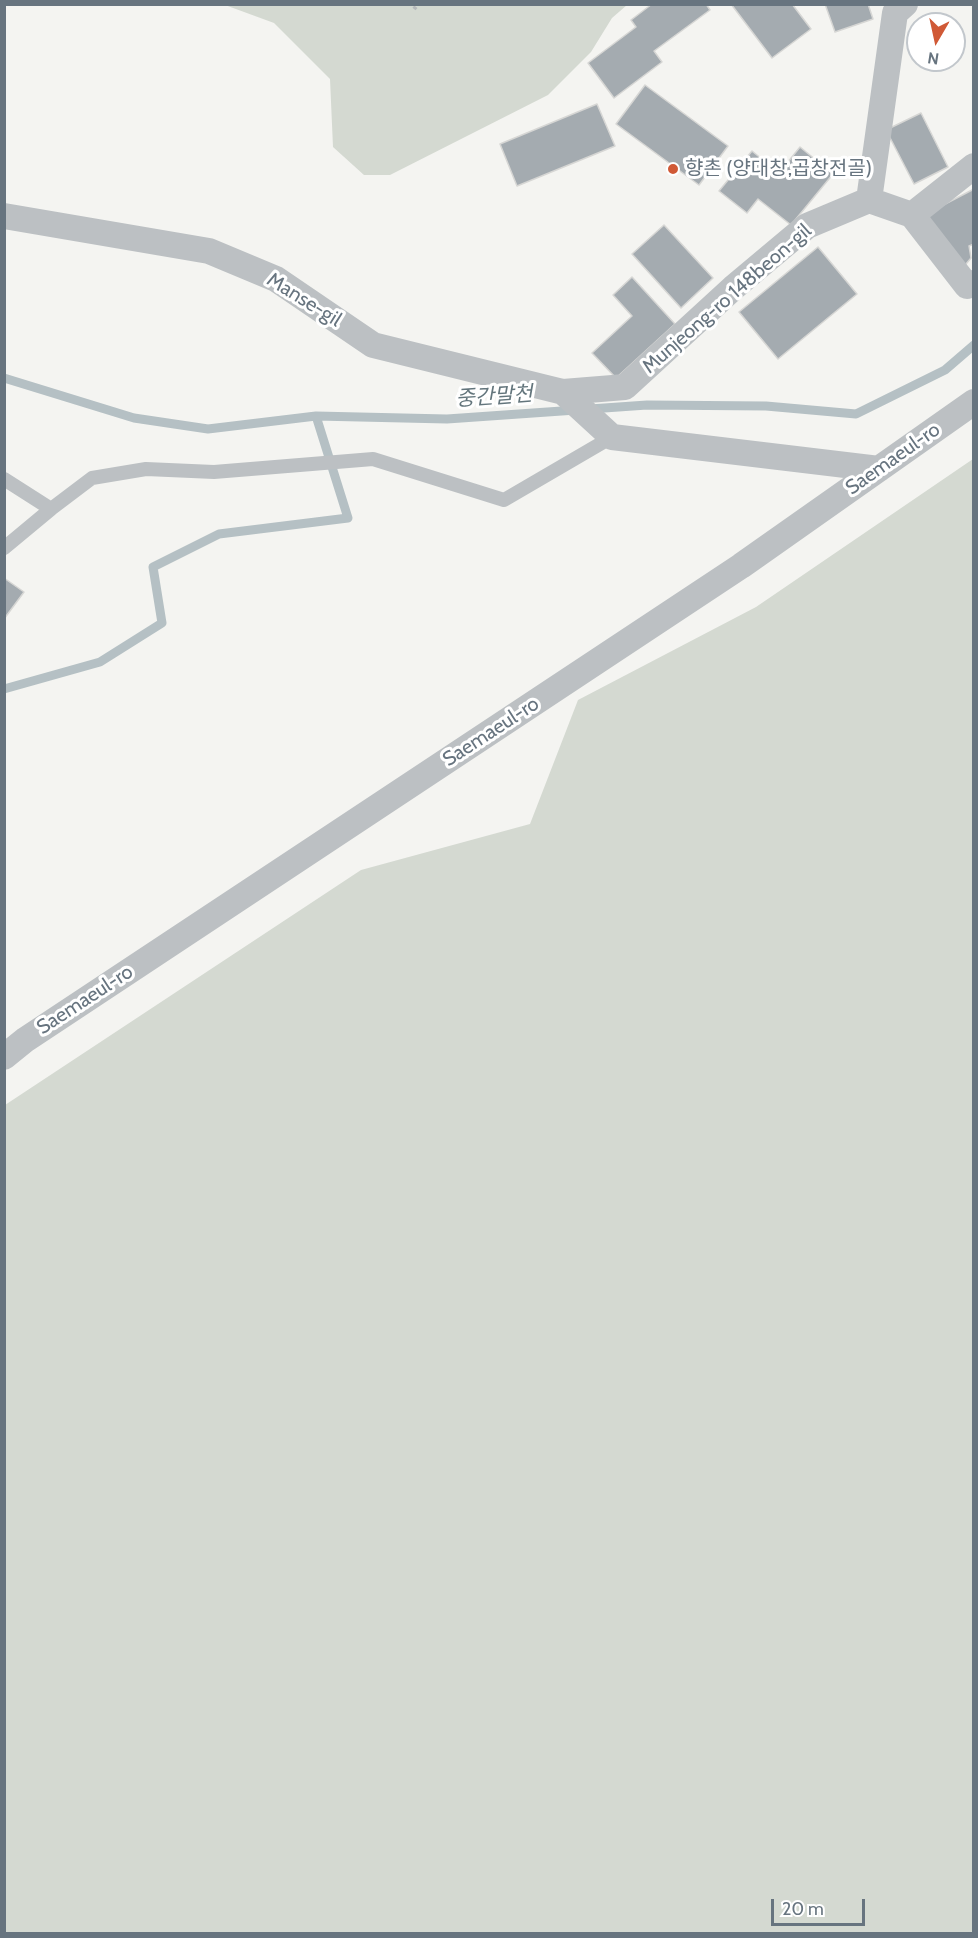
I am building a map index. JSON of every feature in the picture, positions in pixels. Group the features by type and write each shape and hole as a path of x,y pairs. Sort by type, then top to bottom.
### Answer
{"street":[{"path":"904,4 895,14 869,200 912,215 967,286 974,283"},
{"path":"912,215 974,166"},
{"name":"Munjeong-ro 148beon-gil","path":"563,392 625,387 733,288 807,226 869,200"},
{"name":"Manse-gil","path":"4,216 209,251 276,279 373,345 563,392"},
{"path":"563,392 612,437 879,469"},
{"name":"Saemaeul-ro","path":"4,1057 45,1027 741,566 974,402"}],"lane":[{"path":"4,548 51,508 92,478 146,469 214,472 374,459 504,500 612,437"},
{"path":"4,479 51,508"}],"path":[{"path":"414,9 418,4"}],"shaded area":[{"path":"225,5 627,5 612,18 591,52 548,95 390,175 364,175 333,147 330,79 274,23"},
{"path":"973,459 973,1933 5,1933 5,1105 361,870 530,824 578,700 756,607"}],"building":[{"path":"652,4 706,4 710,10 654,51 662,62 614,98 588,63 636,27 631,20"},
{"path":"731,4 792,4 811,29 772,58"},
{"path":"825,4 868,4 873,19 835,32"},
{"path":"645,85 728,146 699,185 616,124"},
{"path":"597,104 615,146 517,186 500,144"},
{"path":"921,113 948,167 914,184 886,130"},
{"path":"800,147 833,174 791,225 758,199 747,213 719,191 752,151 779,173"},
{"path":"974,189 974,244 969,246 971,258 966,264 959,265 926,214"},
{"path":"664,225 713,278 681,308 632,254"},
{"path":"818,247 857,294 778,359 739,312"},
{"path":"632,277 675,324 616,378 592,353 632,316 613,295"},
{"path":"4,578 24,592 4,619"}],"waterway":[{"name":"중간말천","path":"590,409 647,405 766,406 856,414 945,370 974,345"},
{"name":"중간말천","path":"4,378 134,418 208,429 316,416 447,419 576,410"},
{"path":"4,689 100,662 162,623 153,567 219,534 348,518 316,416"}],"place":[{"name":"향촌 (양대창,곱창전골)","path":"673,169"}]}
